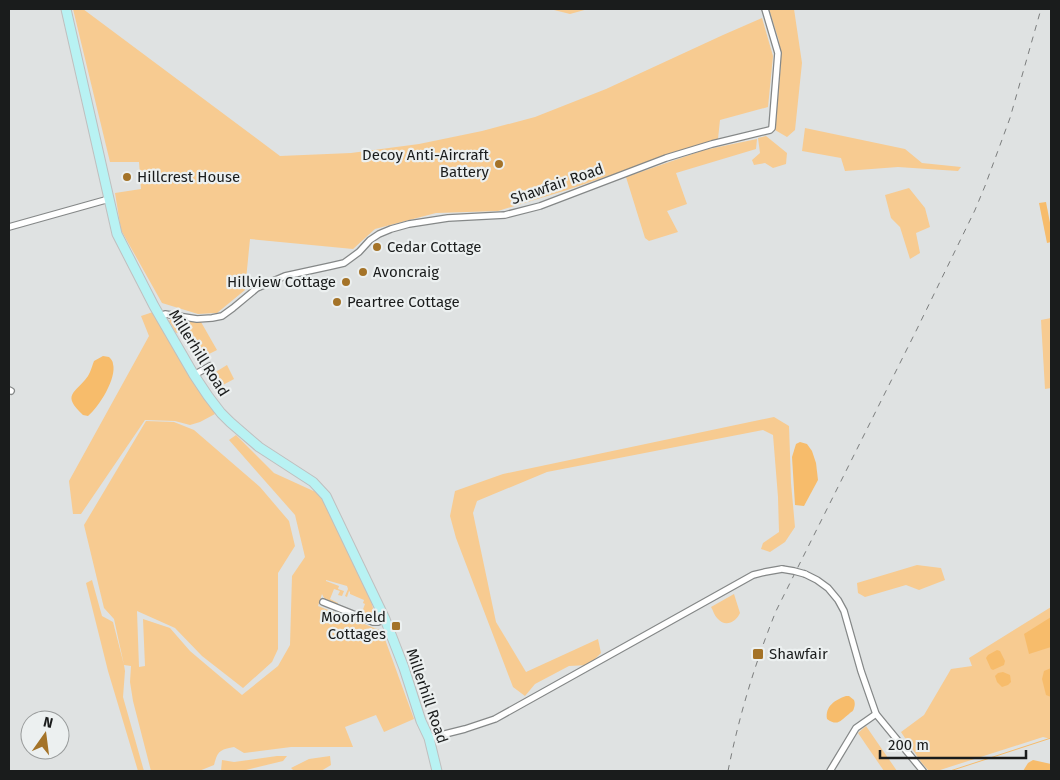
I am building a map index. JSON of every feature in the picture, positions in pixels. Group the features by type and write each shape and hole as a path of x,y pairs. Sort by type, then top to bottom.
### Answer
{"main road":[{"name":"Millerhill Road","path":"66,9 118,234 160,316 208,396 230,422 259,447 313,482 326,496 385,619 404,668 421,721 429,738 437,771"}],"street":[{"name":"Shawfair Road","path":"160,316 165,314 197,319 222,316 257,288 269,281 344,263 359,252 370,240 392,229 409,224 448,218 505,215 540,206 666,158 712,144 770,130 772,128 778,53 766,9"},
{"path":"9,227 109,199"},
{"path":"194,375 210,366"},
{"path":"429,738 495,719 754,575 782,570 805,574 817,580 828,588 838,600 844,611 863,678 876,714 923,771"},
{"path":"323,602 373,622 385,619"},
{"path":"830,771 856,728 876,714"}],"shaded area":[{"path":"73,9 83,9 280,156 351,153 419,144 482,131 535,117 606,89 762,18 773,56 768,107 720,120 718,139 567,190 498,211 436,213 375,229 353,249 250,239 245,290 217,313 198,314 162,303 121,230 115,193 141,189 139,162 110,162"},
{"path":"550,9 588,9 570,14"},
{"path":"769,9 794,9 802,63 795,130 787,137 775,130 781,63 779,41"},
{"path":"805,128 905,149 922,163 961,167 958,171 898,167 845,171 841,158 802,151"},
{"path":"766,136 787,153 786,164 773,168 765,163 754,165 752,160 760,153 758,138"},
{"path":"757,139 756,149 676,173 687,204 667,211 678,232 649,241 645,238 626,177 704,150"},
{"path":"909,188 925,208 930,227 916,233 920,253 910,259 900,227 891,218 885,195"},
{"path":"1046,202 1051,228 1051,242 1047,243 1039,203"},
{"path":"153,312 215,414 190,425 175,421 145,420 81,514 73,514 69,481 149,336 141,316"},
{"path":"172,318 201,322 217,350 205,356 196,340 190,343 183,330 176,333 169,321"},
{"path":"1051,318 1051,388 1045,389 1041,320"},
{"path":"103,356 109,357 112,361 114,370 110,384 92,412 88,416 83,415 73,403 72,394 88,376 94,361"},
{"path":"227,365 234,379 221,386 214,373"},
{"path":"774,417 789,426 795,527 785,542 770,552 761,549 763,543 779,532 778,497 773,435 763,430 547,472 477,501 473,513 496,622 526,672 598,639 601,653 589,665 569,666 535,684 525,696 513,687 456,538 450,516 455,491 503,474"},
{"path":"146,421 174,422 194,430 260,487 289,521 295,546 278,573 278,649 272,662 243,688 202,656 175,628 137,611 139,667 145,666 143,619 170,628 190,651 242,695 278,666 290,645 292,576 305,557 295,515 229,440 236,435 274,473 320,494 370,597 373,608 372,616 362,612 365,604 363,603 364,600 350,594 349,591 347,597 345,596 348,589 347,586 326,580 339,586 338,589 344,591 342,596 338,595 340,591 334,589 330,599 338,603 337,606 326,600 322,594 318,606 382,631 414,719 384,732 376,715 345,727 353,747 291,747 244,753 234,747 222,750 218,754 214,765 199,771 151,771 133,701 130,682 131,666 124,665 114,619 104,608 84,525"},
{"path":"800,442 807,444 812,451 818,480 804,506 795,505 792,457 796,444"},
{"path":"917,565 941,568 945,580 919,590 906,585 865,597 858,593 857,583"},
{"path":"92,580 102,616 113,622 124,665 123,697 144,771 138,771 108,671 86,583"},
{"path":"734,594 740,613 730,623 723,623 716,617 711,607"},
{"path":"1051,607 1051,739 1043,737 937,771 929,771 901,732 924,715 951,669 972,666 969,658"},
{"path":"1051,617 1051,647 1029,654 1024,634"},
{"path":"997,650 1000,651 1005,661 1004,665 993,670 986,658"},
{"path":"1051,668 1051,697 1046,695 1042,679 1044,671"},
{"path":"1003,672 1010,675 1011,682 1002,687 997,682 995,676"},
{"path":"846,696 854,700 853,711 837,723 827,719 829,707 838,699"},
{"path":"866,726 897,771 884,771 858,733"},
{"path":"287,756 283,761 242,771 221,771 222,760 234,762"},
{"path":"330,756 331,765 321,771 294,771 291,768 309,759"},
{"path":"1033,760 1051,764 1051,771 1023,771 1028,763"}],"waterway":[{"path":"950,771 1051,738"}],"railway":[{"path":"728,771 748,690 776,611 975,210 1010,118 1041,9"}],"place":[{"name":"Decoy Anti-Aircraft Battery","path":"499,164"},
{"name":"Hillcrest House","path":"127,177"},
{"name":"Cedar Cottage","path":"377,247"},
{"name":"Avoncraig","path":"363,272"},
{"name":"Hillview Cottage","path":"346,282"},
{"name":"Peartree Cottage","path":"337,302"},
{"name":"Moorfield Cottages","path":"396,626"},
{"name":"Shawfair","path":"758,654"}]}
